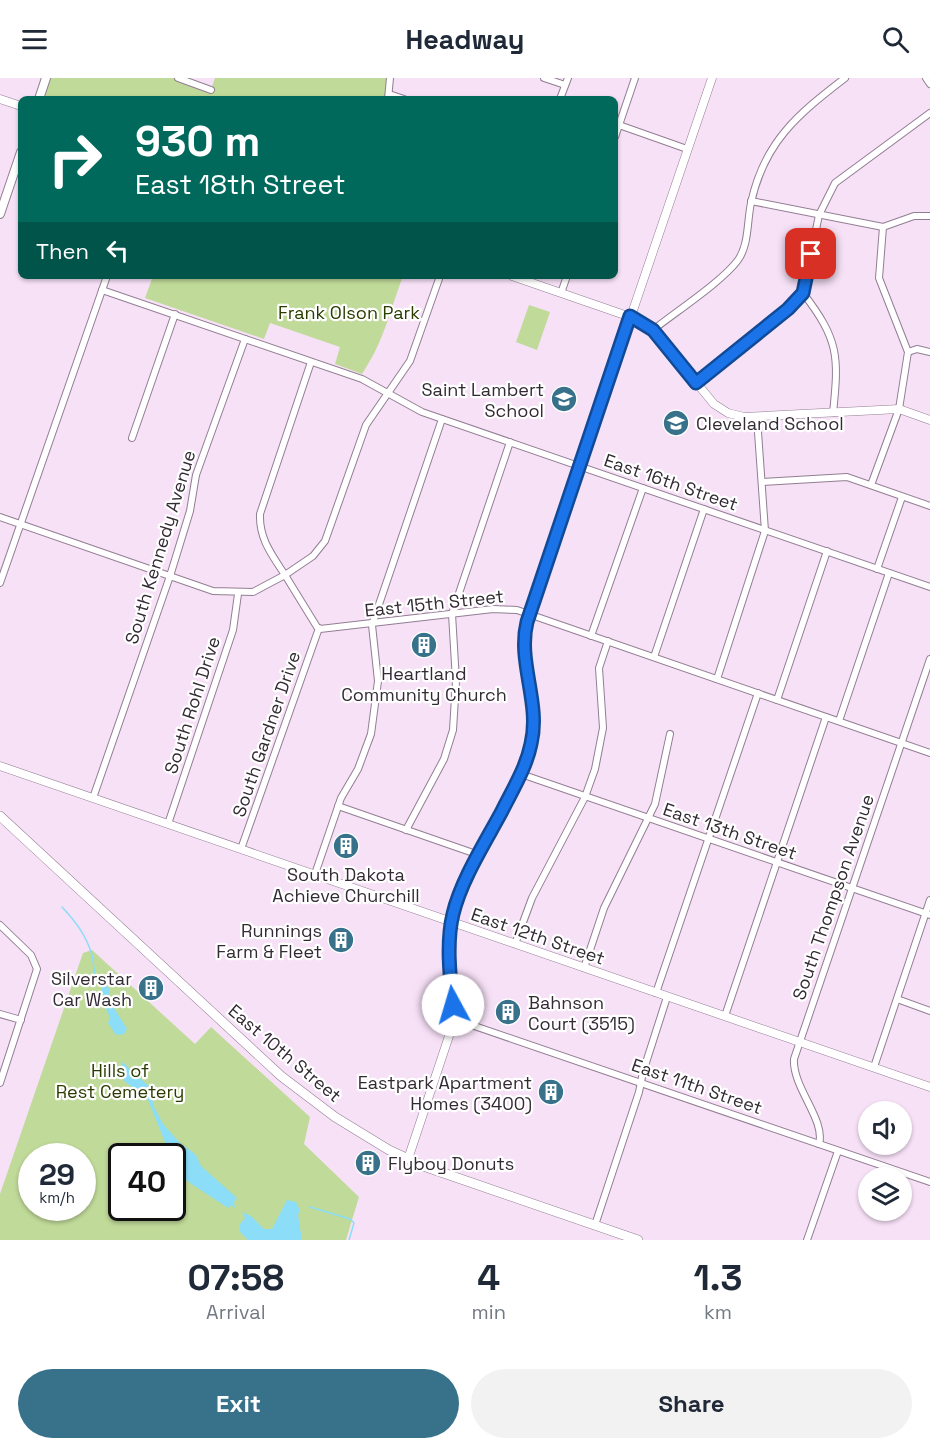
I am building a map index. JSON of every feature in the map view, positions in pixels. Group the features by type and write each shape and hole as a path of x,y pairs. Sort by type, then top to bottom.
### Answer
{"main road":[{"path":"40,96 46,78"},
{"path":"0,214 18,161"},
{"name":"East 10th Street","path":"0,816 298,1091 355,1130 408,1159 638,1240"}],"street":[{"path":"178,78 211,90"},
{"path":"388,96 390,78"},
{"path":"544,78 565,85"},
{"path":"561,96 568,78"},
{"path":"618,128 635,78"},
{"path":"408,1159 454,1019 450,981 451,922 460,893 520,774 531,745 534,721 524,643 529,615 712,78"},
{"path":"653,330 737,261 745,242 751,201 763,164 784,130 809,106 845,78"},
{"path":"926,78 930,84"},
{"path":"0,99 18,105"},
{"path":"696,383 788,309 803,293 819,215 835,183 930,113"},
{"path":"619,125 687,149"},
{"path":"751,201 883,227 914,216 930,216"},
{"path":"871,485 899,410 908,352 881,287 878,260 883,227"},
{"path":"0,584 105,279"},
{"path":"0,517 213,591 238,594 261,589 308,561 325,541 366,425 410,361 439,279"},
{"path":"521,279 630,316 653,330 720,409 735,415 757,418 899,410 930,420"},
{"path":"561,293 566,279"},
{"name":"East 16th Street","path":"102,290 362,379 409,406 442,419 930,587"},
{"path":"803,293 816,309 837,356 833,413"},
{"path":"132,438 175,314"},
{"name":"South Kennedy Avenue","path":"93,798 170,576 190,511 196,475 245,339"},
{"path":"908,352 917,350 930,352"},
{"path":"311,362 260,514 259,526 264,541 319,628"},
{"path":"717,679 765,531 757,418"},
{"path":"315,874 338,806 364,755 374,719 378,681 372,625 442,419"},
{"path":"406,830 444,759 453,730 456,681 452,614 510,442"},
{"path":"762,482 835,477 859,480 930,506"},
{"path":"591,636 643,488"},
{"path":"877,569 902,497"},
{"path":"654,657 704,509"},
{"path":"777,700 827,551"},
{"path":"839,721 889,573"},
{"name":"South Rohl Drive","path":"168,824 233,630 238,594"},
{"name":"East 15th Street","path":"319,628 372,625 493,609 517,610 930,753"},
{"name":"South Gardner Drive","path":"242,849 319,628"},
{"path":"515,944 532,898 585,797 602,736 599,668 608,641"},
{"name":"South Thompson Avenue","path":"819,1144 820,1132 794,1066 851,888 930,659"},
{"path":"656,993 758,693"},
{"path":"725,1016 826,717"},
{"path":"584,968 608,900 650,820 660,789 670,734"},
{"name":"East 12th Street","path":"0,766 930,1087"},
{"name":"East 13th Street","path":"520,774 928,914"},
{"path":"338,806 479,855"},
{"path":"874,1067 928,914 930,900"},
{"path":"0,925 31,955 37,965 35,982 0,1083"},
{"path":"595,1225 667,997"},
{"path":"897,999 930,1011"},
{"path":"0,1014 21,1020"},
{"name":"East 11th Street","path":"454,1019 930,1182"},
{"path":"807,1240 838,1151"}],"green space":[{"path":"46,78 178,78 211,89 215,78 390,78 388,96 40,96"},
{"name":"Frank Olson Park","path":"152,279 402,279 381,337 362,374 335,364 340,347 270,323 264,339 145,298"},
{"path":"529,305 550,312 537,350 516,342"},
{"name":"Hills of Rest Cemetery","path":"92,950 195,1044 211,1027 310,1117 304,1144 359,1197 346,1240 0,1240 0,1194 83,953"}],"water":[{"path":"105,985 109,988 111,1003 127,1029 124,1034 116,1035 108,1023 110,1018 104,1004 101,986"},
{"path":"121,1061 152,1089 153,1105 163,1124 180,1143 166,1143 148,1100 123,1080"},
{"path":"186,1147 196,1155 201,1166 237,1198 234,1202 235,1208 231,1205 228,1208 187,1181"},
{"path":"287,1200 296,1202 300,1210 298,1215 302,1240 248,1240 240,1232 240,1224 245,1218 242,1212 251,1216 264,1229 272,1229"}],"waterway":[{"path":"62,907 87,941 95,975 101,986"},
{"path":"310,1207 350,1219 354,1223 349,1240"}],"place":[{"name":"Saint Lambert School","path":"564,399"},
{"name":"Cleveland School","path":"676,423"},
{"name":"Heartland Community Church","path":"424,645"},
{"name":"South Dakota Achieve Churchill","path":"346,846"},
{"name":"Runnings Farm & Fleet","path":"341,940"},
{"name":"Silverstar Car Wash","path":"151,988"},
{"name":"Bahnson Court (3515)","path":"508,1012"},
{"name":"Eastpark Apartment Homes (3400)","path":"551,1092"},
{"name":"Flyboy Donuts","path":"368,1163"}],"route":[{"path":"453,1005 450,981 453,914 464,884 527,759 533,737 534,712 524,633 630,316 642,321 653,330 696,383 788,309 803,293 811,254"}]}
